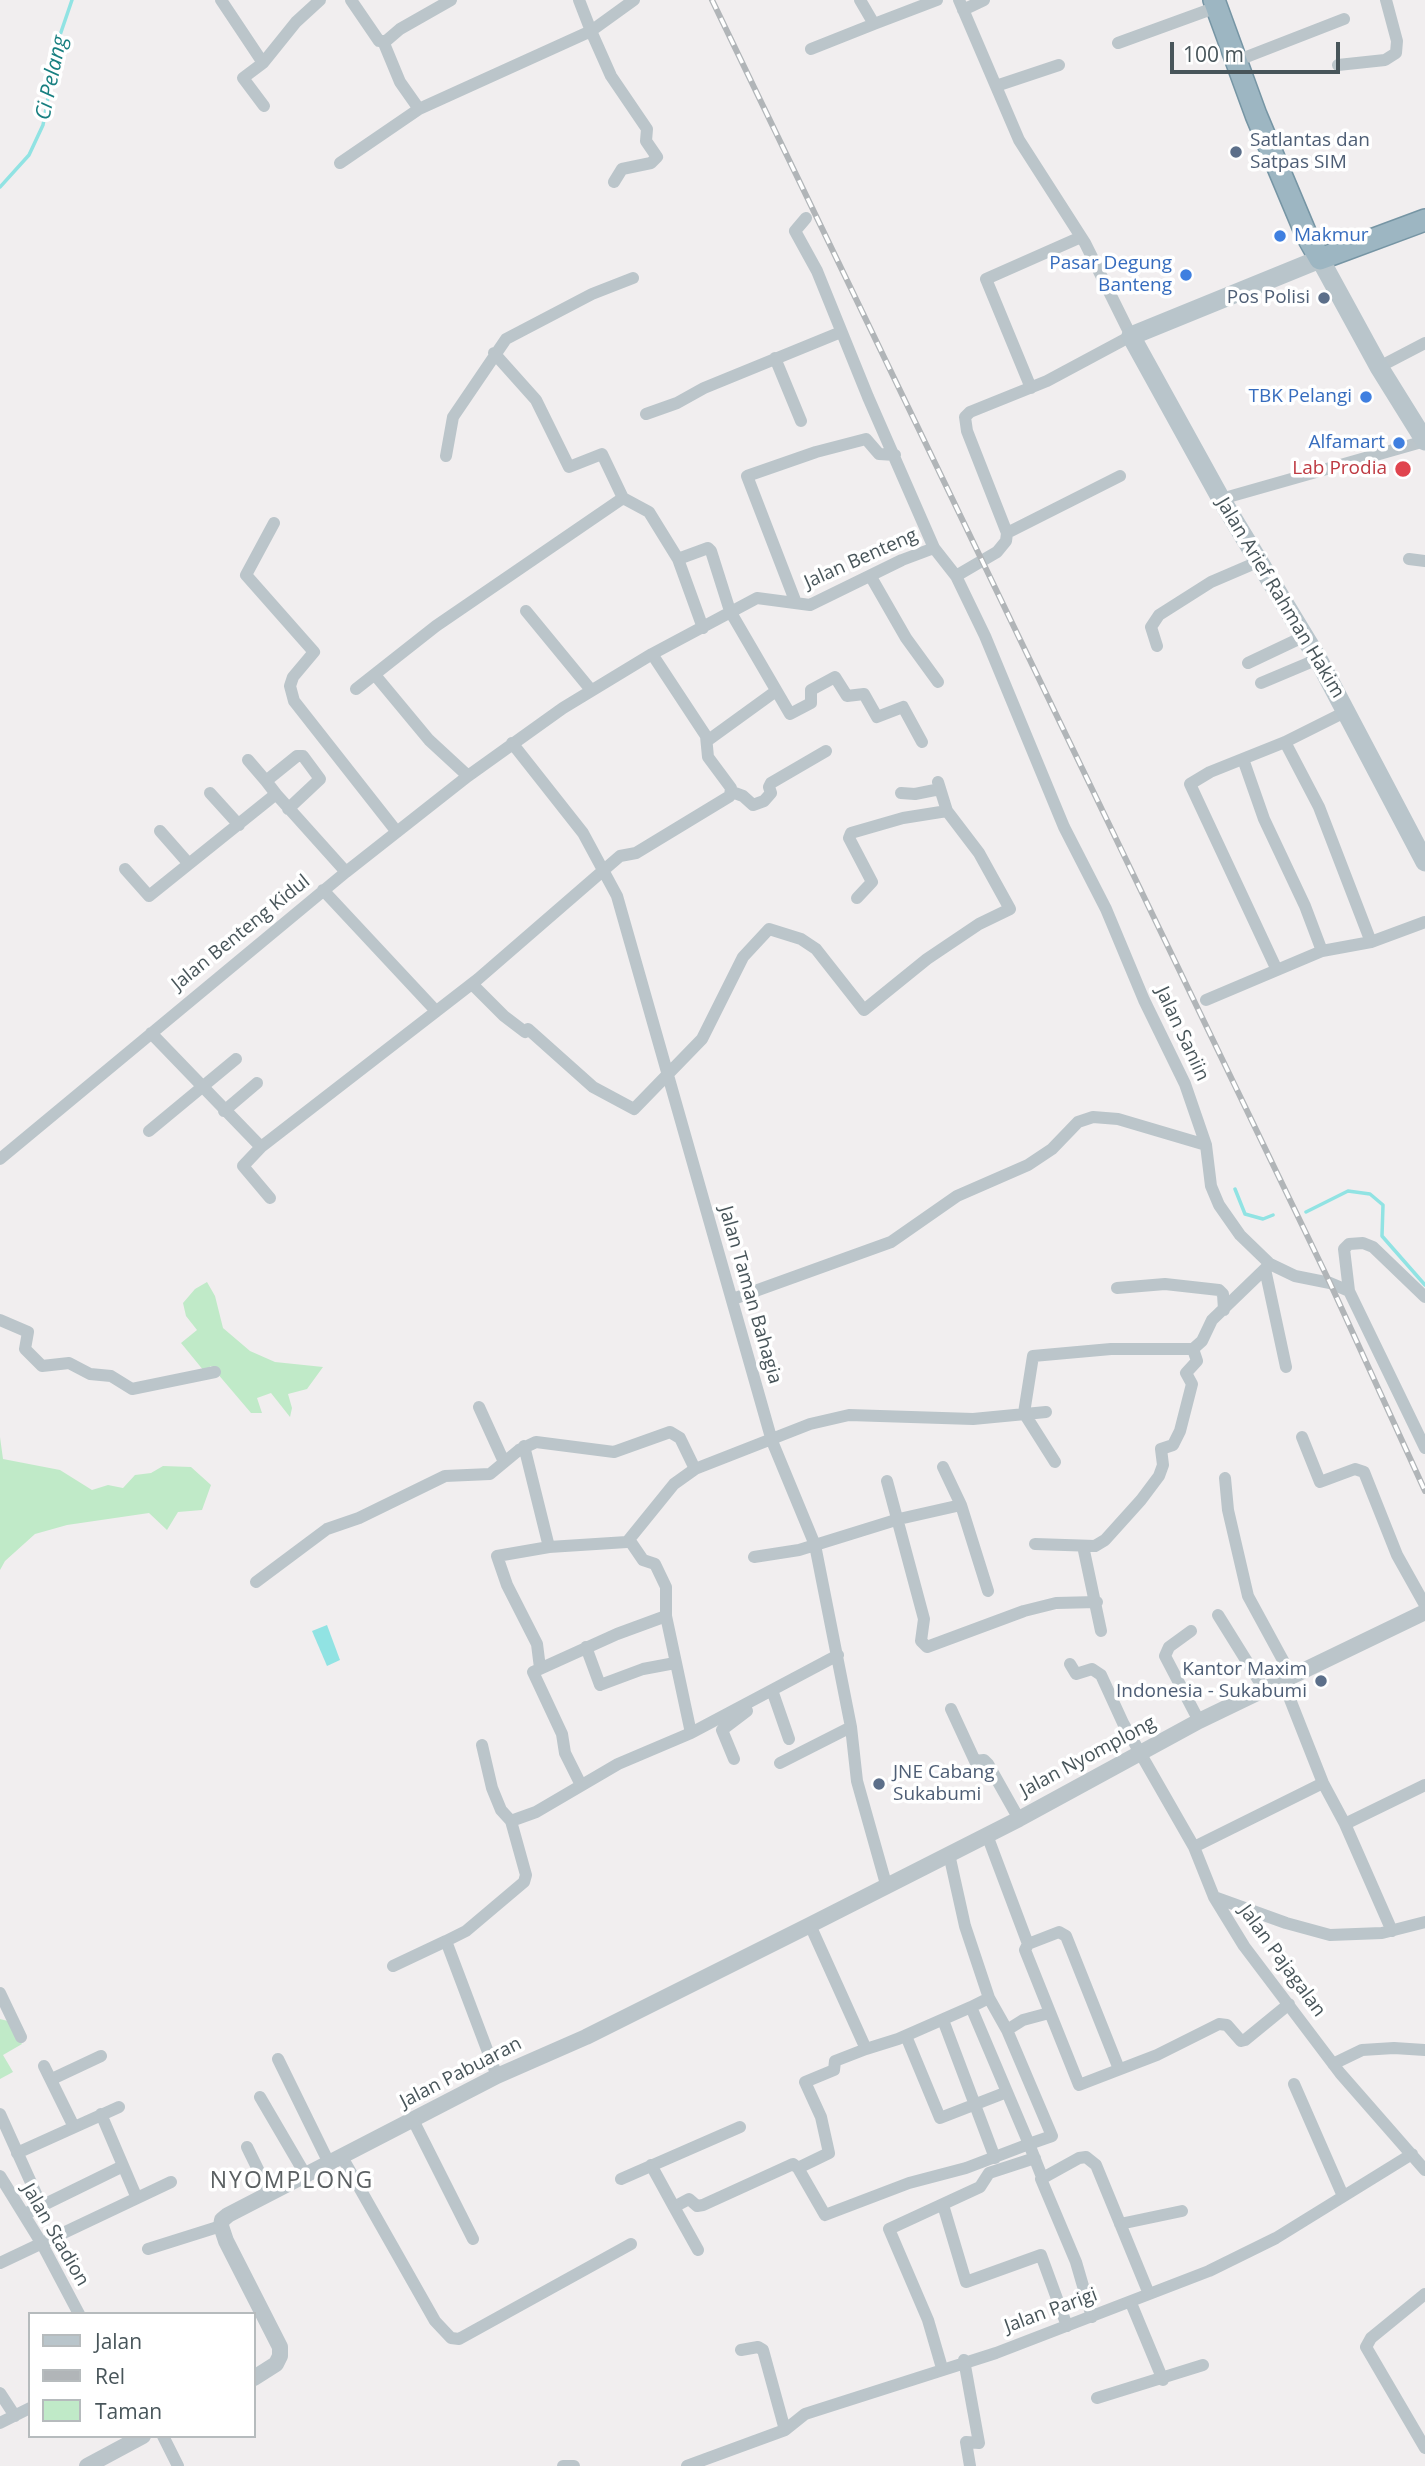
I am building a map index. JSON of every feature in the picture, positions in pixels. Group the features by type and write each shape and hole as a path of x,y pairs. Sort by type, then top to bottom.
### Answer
{"highway":[{"path":"1216,4 1261,127 1306,234 1320,259 1425,220"}],"main road":[{"path":"1131,336 1320,259 1379,367 1425,441"},
{"name":"Jalan Arief Rahman Hakim","path":"1131,336 1221,499 1318,659 1425,862"}],"street":[{"path":"264,106 243,78 263,63 296,22 320,0"},
{"path":"351,0 373,36 383,41 400,82 419,109"},
{"path":"383,41 451,0"},
{"path":"579,0 611,76 647,129 646,141 657,157 651,163 622,169 614,182"},
{"path":"340,163 419,109 591,31 634,0"},
{"path":"860,0 874,24"},
{"path":"811,49 937,0"},
{"path":"956,576 997,552 1006,541 1007,533 967,431 965,418 970,412 1031,388 1131,336 1081,237 1031,163 961,5 984,0"},
{"path":"1338,65 1385,60 1396,53 1397,41 1386,0"},
{"path":"221,1 263,63"},
{"path":"1118,43 1216,4"},
{"path":"1236,61 1344,19"},
{"path":"996,86 1059,65"},
{"path":"806,218 795,231 817,271 934,548"},
{"path":"1031,388 986,279 1081,237"},
{"path":"446,456 453,417 506,339 592,294 633,278"},
{"path":"646,414 841,332"},
{"path":"1379,367 1425,343"},
{"path":"494,353 536,400 569,467 602,454 623,498 649,512 678,559 703,628"},
{"path":"775,358 801,421"},
{"path":"796,603 747,476 816,452 866,439 879,454 895,455"},
{"path":"1221,499 1425,441"},
{"path":"1007,533 1120,476"},
{"path":"356,689 455,613 623,498"},
{"path":"274,523 246,575 314,652 293,677 290,687 294,701 397,832"},
{"name":"Jalan Benteng","path":"512,743 652,654 730,611 762,597 810,605 902,560 934,548 956,576"},
{"path":"678,559 710,549 730,611 776,691 793,715 812,702 811,690 835,677 847,696 863,694 877,717 903,707 922,742"},
{"path":"1409,559 1425,561"},
{"path":"1157,646 1151,627 1159,615 1211,582 1260,561"},
{"name":"Jalan Saniin","path":"956,576 1014,701 1064,827 1106,909 1144,1000 1185,1084 1206,1145 1211,1186 1219,1205 1267,1267 1330,1283 1349,1291"},
{"path":"871,577 906,638 939,682"},
{"path":"526,611 592,690"},
{"path":"1248,663 1305,636"},
{"path":"652,654 707,741 708,757 732,792 743,796 753,805 764,801 771,793 771,783 826,751"},
{"path":"1261,683 1318,659"},
{"path":"375,675 429,740 468,776"},
{"path":"707,741 776,691"},
{"path":"1276,968 1190,784 1210,772 1285,742 1347,711"},
{"path":"1285,742 1319,807 1371,942"},
{"name":"Jalan Benteng Kidul","path":"0,1159 345,872 512,743"},
{"name":"Jalan Taman Bahagia","path":"512,743 560,801 604,869 617,896 772,1441 815,1545 851,1727 858,1781 886,1884"},
{"path":"266,781 300,754 319,775 319,784 288,809"},
{"path":"1243,759 1264,819 1305,906 1322,951"},
{"path":"248,760 345,872"},
{"path":"472,984 525,1032 528,1029 568,1068 599,1091 631,1108 638,1107 702,1039 737,968 764,932 780,931 816,949 863,1010 927,959 979,924 1008,910 979,853 947,811 939,786 915,794 901,793"},
{"path":"270,1198 243,1166 261,1147 472,984 620,856 636,853 689,823 732,792"},
{"path":"210,793 239,825"},
{"path":"125,869 149,896 276,794"},
{"path":"857,898 872,882 850,835 876,825 947,811"},
{"path":"160,831 189,864"},
{"path":"323,890 436,1011"},
{"path":"1206,1000 1276,968 1322,951 1371,942 1425,922"},
{"path":"151,1033 201,1088 261,1147"},
{"path":"149,1131 236,1059"},
{"path":"224,1111 257,1083"},
{"path":"733,1299 891,1242 957,1196 1028,1165 1052,1149 1078,1122 1093,1117 1118,1119 1206,1145"},
{"path":"1425,1297 1379,1253 1363,1243 1349,1244 1344,1249 1349,1291 1425,1448"},
{"path":"1055,1462 1024,1413 1033,1356 1111,1349 1193,1349 1202,1341 1209,1324 1267,1267"},
{"path":"1267,1267 1286,1367"},
{"path":"1117,1288 1165,1284 1219,1290 1223,1294 1224,1310"},
{"path":"0,1320 28,1332 25,1349 42,1366 69,1363 90,1374 108,1375 132,1389 215,1372"},
{"path":"1035,1544 1095,1546 1105,1540 1154,1485 1163,1465 1161,1450 1173,1445 1186,1411 1192,1384 1186,1373 1197,1361 1193,1349"},
{"path":"479,1407 505,1462"},
{"path":"540,1668 537,1644 496,1558 550,1547 630,1541 674,1485 695,1469 810,1424 849,1415 973,1419 1046,1412"},
{"path":"256,1582 327,1529 359,1518 445,1476 458,1473 486,1475 524,1447 545,1441 614,1452 670,1432 680,1438 695,1469"},
{"path":"1302,1437 1320,1482 1355,1469 1364,1472 1396,1555 1425,1605"},
{"path":"524,1447 550,1547"},
{"path":"943,1467 961,1505 988,1591"},
{"path":"1225,1478 1228,1510 1248,1596 1287,1677 1323,1783 1345,1824 1392,1931"},
{"path":"887,1481 925,1619 921,1641 927,1647 1024,1611 1056,1603 1097,1602"},
{"path":"754,1557 815,1545 899,1519 961,1505"},
{"path":"630,1541 643,1560 655,1564 666,1587 666,1616 691,1733"},
{"path":"1083,1546 1101,1631"},
{"name":"Jalan Nyomplong","path":"886,1884 1019,1819 1199,1721 1425,1612"},
{"path":"1218,1615 1264,1689"},
{"path":"581,1786 565,1753 562,1734 533,1677 533,1672 586,1647 666,1616"},
{"path":"1191,1631 1164,1652 1199,1721"},
{"path":"586,1647 600,1685 643,1669 675,1663"},
{"path":"734,1759 722,1730 773,1693 838,1658"},
{"path":"511,1821 536,1812 618,1764 691,1733 838,1658"},
{"name":"Jalan Pajagalan","path":"1070,1664 1076,1674 1092,1669 1101,1675 1140,1753 1194,1847 1214,1897 1244,1946 1333,2064 1425,2170"},
{"path":"773,1693 789,1739"},
{"path":"951,1709 975,1761 984,1760 988,1764 1019,1819"},
{"path":"780,1763 851,1727"},
{"path":"393,1966 466,1931 524,1882 526,1875 511,1821 501,1810 492,1788 482,1745"},
{"path":"1194,1847 1323,1783"},
{"path":"1345,1824 1425,1785"},
{"path":"987,1835 1028,1944"},
{"path":"674,2207 690,2199 697,2206 703,2204 793,2164 798,2168 825,2215 909,2183 995,2158 1052,2136 1007,2030 989,1998 965,1926 949,1854"},
{"name":"Jalan Pabuaran","path":"221,2226 222,2220 228,2215 269,2192 497,2076 586,2037 886,1884"},
{"path":"1214,1897 1286,1923 1330,1935 1392,1931 1425,1922"},
{"path":"810,1925 866,2049"},
{"path":"1119,2068 1066,1936 1059,1932 1028,1944 1025,1950 1079,2085 1157,2055 1224,2023 1237,2038 1245,2040 1289,2004"},
{"path":"446,1941 497,2076"},
{"path":"0,1993 21,2037"},
{"path":"798,2168 828,2152 821,2117 805,2082 834,2070 835,2061 906,2036 989,1998"},
{"path":"971,2007 1035,2158 1042,2177 1041,2183 1076,2262 1092,2317"},
{"path":"1007,2030 1023,2020 1049,2012"},
{"path":"943,2020 995,2158"},
{"path":"906,2036 940,2118 1007,2092"},
{"path":"1333,2064 1362,2050 1425,2050"},
{"path":"52,2078 101,2056"},
{"path":"278,2059 335,2160 435,2321 451,2338 459,2339 631,2244"},
{"path":"44,2066 74,2127"},
{"path":"1294,2084 1343,2196"},
{"path":"260,2097 305,2174"},
{"path":"17,2153 119,2107"},
{"path":"0,2113 42,2207"},
{"path":"101,2114 136,2196"},
{"path":"413,2120 473,2239"},
{"path":"621,2179 740,2127"},
{"path":"247,2147 269,2192"},
{"name":"Jalan Parigi","path":"687,2466 785,2430 805,2414 964,2360 996,2353 1131,2303 1219,2266 1276,2238 1412,2154"},
{"path":"942,2368 928,2320 889,2229 980,2187 989,2173 1035,2158"},
{"path":"1042,2177 1079,2158 1091,2159 1149,2294"},
{"path":"651,2165 698,2250"},
{"path":"25,2214 123,2166"},
{"name":"Jalan Stadion","path":"0,2176 25,2214 78,2312"},
{"path":"0,2263 136,2196 171,2182"},
{"path":"943,2205 966,2282 1041,2255 1067,2326"},
{"path":"1120,2224 1182,2211"},
{"path":"148,2249 221,2226 280,2347 281,2356 276,2364 256,2377"},
{"path":"1425,2294 1371,2338 1366,2347 1425,2448"},
{"path":"1131,2303 1163,2380"},
{"path":"741,2350 758,2347 762,2350 785,2430"},
{"path":"964,2360 979,2443 966,2442 970,2466"},
{"path":"1097,2398 1163,2380 1203,2365"},
{"path":"0,2393 15,2416"},
{"path":"0,2423 28,2409"},
{"path":"94,2465 140,2438"},
{"path":"164,2438 178,2466"},
{"path":"563,2466 574,2466"}],"green space":[{"path":"207,1282 215,1296 223,1328 250,1351 275,1362 323,1367 307,1389 288,1394 292,1408 290,1417 271,1393 257,1398 262,1413 251,1413 211,1366 204,1371 181,1343 197,1330 186,1316 183,1303 195,1289"},
{"path":"0,1437 3,1459 60,1470 92,1490 108,1485 123,1488 135,1475 151,1473 163,1466 191,1467 211,1485 202,1510 178,1512 167,1530 149,1513 67,1525 35,1534 5,1561 0,1570"},
{"path":"0,2019 8,2021 22,2044 3,2055 13,2072 0,2079"}],"water":[{"path":"327,1625 340,1660 327,1666 312,1631"}],"waterway":[{"name":"Ci Pelang","path":"0,187 29,155 43,125 59,38 72,0"},
{"path":"1235,1189 1245,1214 1263,1219 1273,1215"},
{"path":"1306,1212 1348,1191 1370,1194 1383,1205 1382,1236 1425,1285"}],"railway":[{"path":"712,0 1330,1283 1425,1491"}],"place":[{"name":"Satlantas dan Satpas SIM","path":"1236,152"},
{"name":"Makmur","path":"1280,236"},
{"name":"Pasar Degung Banteng","path":"1186,275"},
{"name":"Pos Polisi","path":"1324,298"},
{"name":"TBK Pelangi","path":"1366,397"},
{"name":"Alfamart","path":"1399,443"},
{"name":"Lab Prodia","path":"1403,469"},
{"name":"Kantor Maxim Indonesia - Sukabumi","path":"1321,1681"},
{"name":"JNE Cabang Sukabumi","path":"879,1784"}],"district":[{"name":"NYOMPLONG","path":"292,2181"}]}
